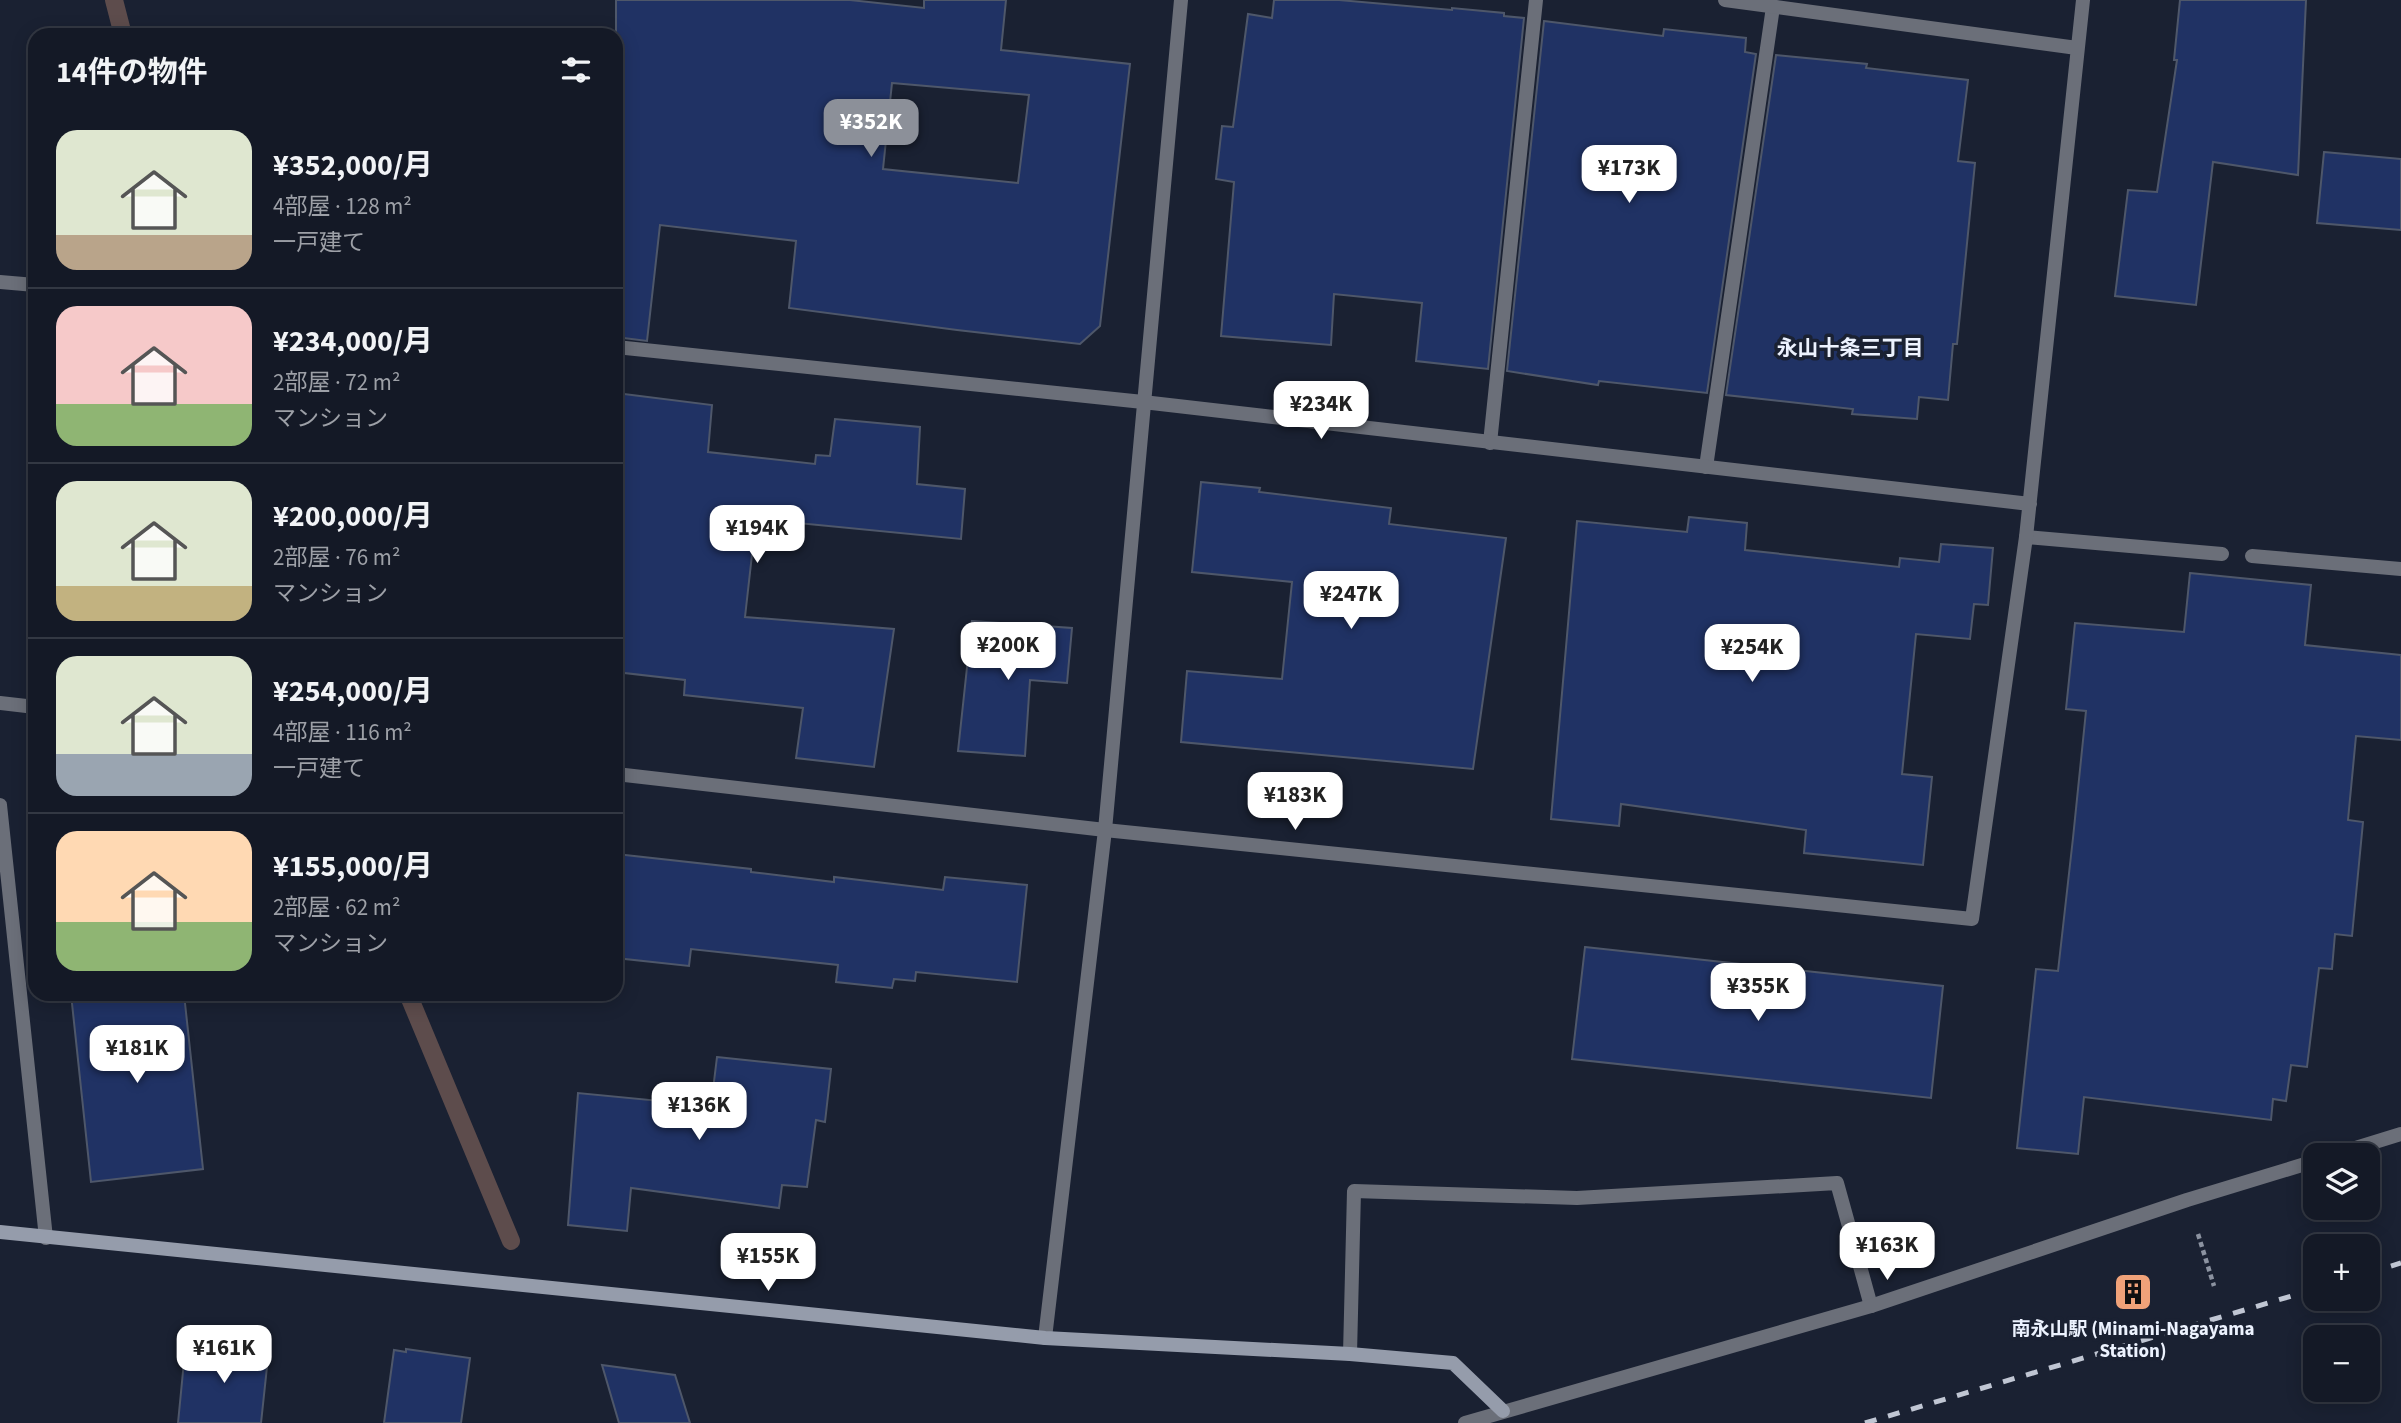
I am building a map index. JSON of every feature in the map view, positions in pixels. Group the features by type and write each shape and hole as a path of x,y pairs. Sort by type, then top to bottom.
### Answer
{"street":[{"path":"1045,1338 1105,830 1181,0"},
{"path":"1490,443 1536,0"},
{"path":"1725,0 2077,48"},
{"path":"623,775 1105,830 1972,919 2030,504 2083,0"},
{"path":"1706,467 1773,7"},
{"path":"0,282 28,284"},
{"path":"623,347 1143,402 2030,504"},
{"path":"2026,537 2222,554"},
{"path":"2252,556 2401,569"},
{"path":"0,703 28,706"},
{"path":"0,805 46,1238"},
{"path":"2372,1143 2401,1134"},
{"path":"1465,1423 1871,1306 2187,1200 2303,1165"},
{"path":"1350,1354 1354,1191 1577,1198 1837,1182 1871,1306"},
{"path":"0,1232 1045,1338 1350,1354 1453,1363 1503,1412"}],"path":[{"path":"2187,1200 2214,1286"}],"building":[{"path":"616,0 850,0 924,8 924,0 1006,0 1001,50 1130,64 1100,326 1080,344 789,308 796,241 660,225 647,341 623,338 623,28 616,28","holes":["892,83 1029,95 1018,183 883,169"]},
{"path":"1274,0 1339,0 1452,8 1504,13 1504,16 1524,18 1488,369 1416,361 1422,303 1334,294 1331,345 1221,336 1234,182 1216,179 1222,126 1233,127 1248,14 1272,18"},
{"path":"2180,0 2306,0 2298,175 2213,162 2196,305 2115,296 2128,190 2157,192 2177,60 2174,60"},
{"path":"1544,21 1663,36 1664,29 1746,38 1745,52 1756,54 1707,393 1599,381 1598,385 1507,371"},
{"path":"1776,55 1867,64 1866,68 1968,80 1958,161 1975,163 1957,344 1953,344 1948,400 1919,397 1917,419 1852,414 1853,409 1726,395"},
{"path":"2324,152 2401,159 2401,230 2317,223"},
{"path":"623,394 712,405 708,452 815,464 816,455 830,456 835,419 920,427 917,484 965,489 961,539 756,519 745,617 894,629 874,767 796,758 803,708 684,695 685,680 623,673"},
{"path":"1201,482 1391,508 1389,524 1506,538 1473,769 1181,742 1187,671 1282,679 1292,582 1192,572"},
{"path":"1689,517 1747,523 1745,550 1899,567 1900,558 1939,562 1941,544 1993,548 1988,605 1974,604 1970,639 1916,634 1902,774 1932,777 1923,865 1804,853 1806,830 1621,804 1619,826 1551,819 1577,521 1687,532"},
{"path":"2190,573 2311,585 2305,645 2401,655 2401,740 2356,736 2348,820 2363,822 2352,936 2335,934 2332,969 2319,968 2307,1067 2291,1065 2286,1101 2273,1099 2271,1120 2084,1097 2078,1154 2017,1148 2036,969 2058,971 2073,838 2086,711 2066,709 2075,623 2184,632"},
{"path":"972,621 1072,628 1067,683 1030,680 1025,756 958,751"},
{"path":"623,855 751,869 751,872 834,882 834,877 943,890 945,877 1027,885 1017,982 916,972 915,981 894,979 892,988 836,982 838,965 691,949 689,966 623,959"},
{"path":"1585,947 1943,986 1931,1098 1572,1059"},
{"path":"72,1001 185,1001 203,1169 91,1182"},
{"path":"717,1057 831,1069 825,1122 816,1120 807,1187 782,1185 779,1208 631,1188 627,1231 568,1225 578,1093 711,1106"},
{"path":"215,1342 269,1348 261,1423 178,1423 185,1351 214,1354"},
{"path":"406,1349 470,1358 461,1423 384,1423 394,1350 406,1352"},
{"path":"602,1365 675,1375 690,1423 619,1423"}],"waterway":[{"path":"114,0 121,28"},
{"path":"411,1001 511,1241"}],"railway":[{"path":"2380,1269 2401,1263"},
{"path":"1865,1423 2303,1293"}],"place":[{"name":"南永山駅 (Minami-Nagayama Station)","path":"2133,1292"}],"district":[{"name":"永山十条三丁目","path":"1850,348"}]}
